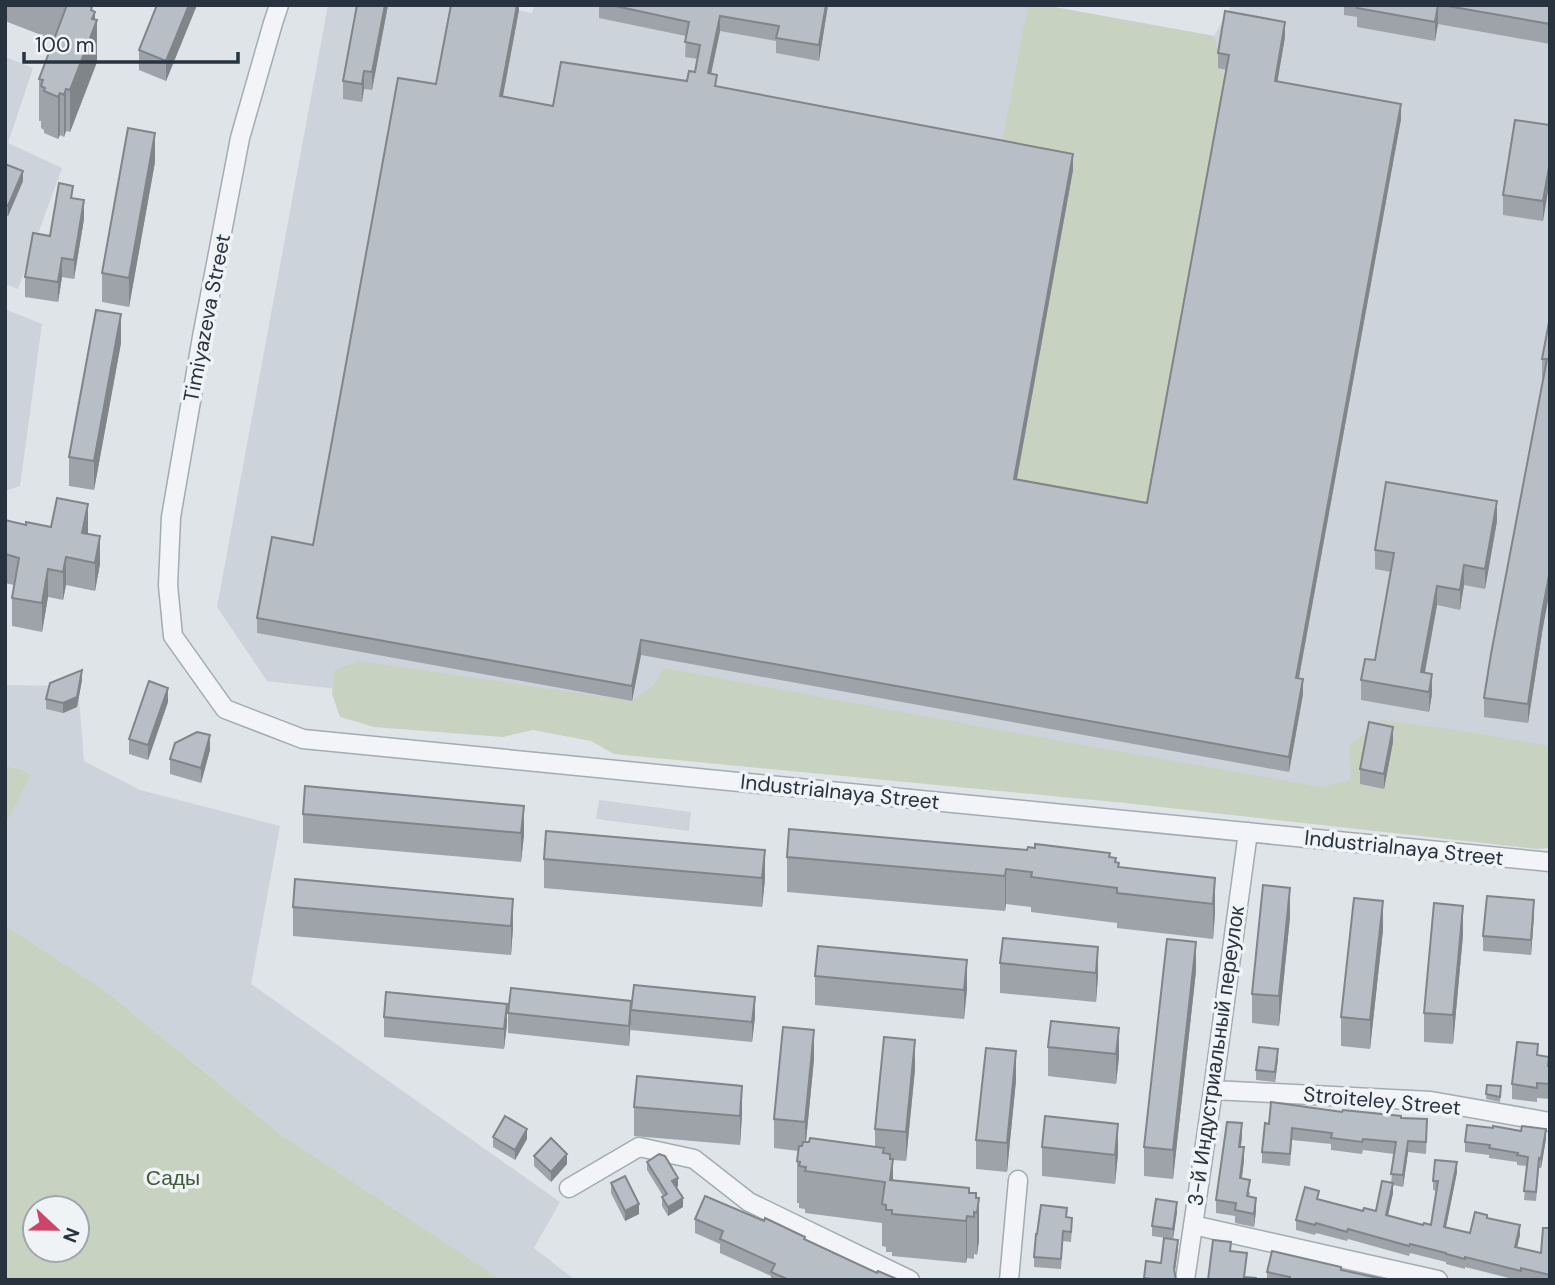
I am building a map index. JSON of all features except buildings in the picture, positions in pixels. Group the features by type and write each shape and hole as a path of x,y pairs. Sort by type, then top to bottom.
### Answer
{"street":[{"name":"Timiyazeva Street","path":"173,636 168,585 173,504 240,138 279,5"},
{"name":"Industrialnaya Street","path":"173,636 225,709 303,739 1550,862"},
{"name":"3-й Индустриальный переулок","path":"1185,1280 1248,832"},
{"name":"Stroiteley Street","path":"1213,1090 1431,1101 1550,1122"},
{"path":"569,1188 639,1147 694,1159 749,1202 910,1280"},
{"path":"1009,1280 1018,1181"},
{"path":"1193,1225 1438,1280"}],"shaded area":[{"path":"328,5 490,5 532,13 534,5 1042,5 1214,36 1232,5 1550,5 1550,829 267,681 217,607"},
{"path":"5,57 33,68 8,143 62,168 18,289 5,284"},
{"path":"5,309 42,324 20,486 5,491"},
{"path":"5,685 78,686 84,761 140,790 280,826 251,984 560,1202 534,1248 575,1280 495,1280 496,1277 280,1134 107,992 5,925 5,826 31,775 21,769 5,766"},
{"path":"599,800 691,812 689,831 596,819"}],"green space":[{"path":"1028,5 1043,5 1214,36 1226,87 1147,518 1014,494 998,156"},
{"path":"359,661 632,701 652,687 664,668 1321,787 1351,780 1349,746 1381,720 1451,729 1550,746 1550,848 1537,849 1125,803 614,754 591,741 533,730 503,737 374,727 340,717 332,694 335,670"},
{"path":"5,766 21,769 31,775 5,826"},
{"name":"Сады","path":"5,925 107,992 280,1134 497,1277 495,1280 5,1280"}]}
